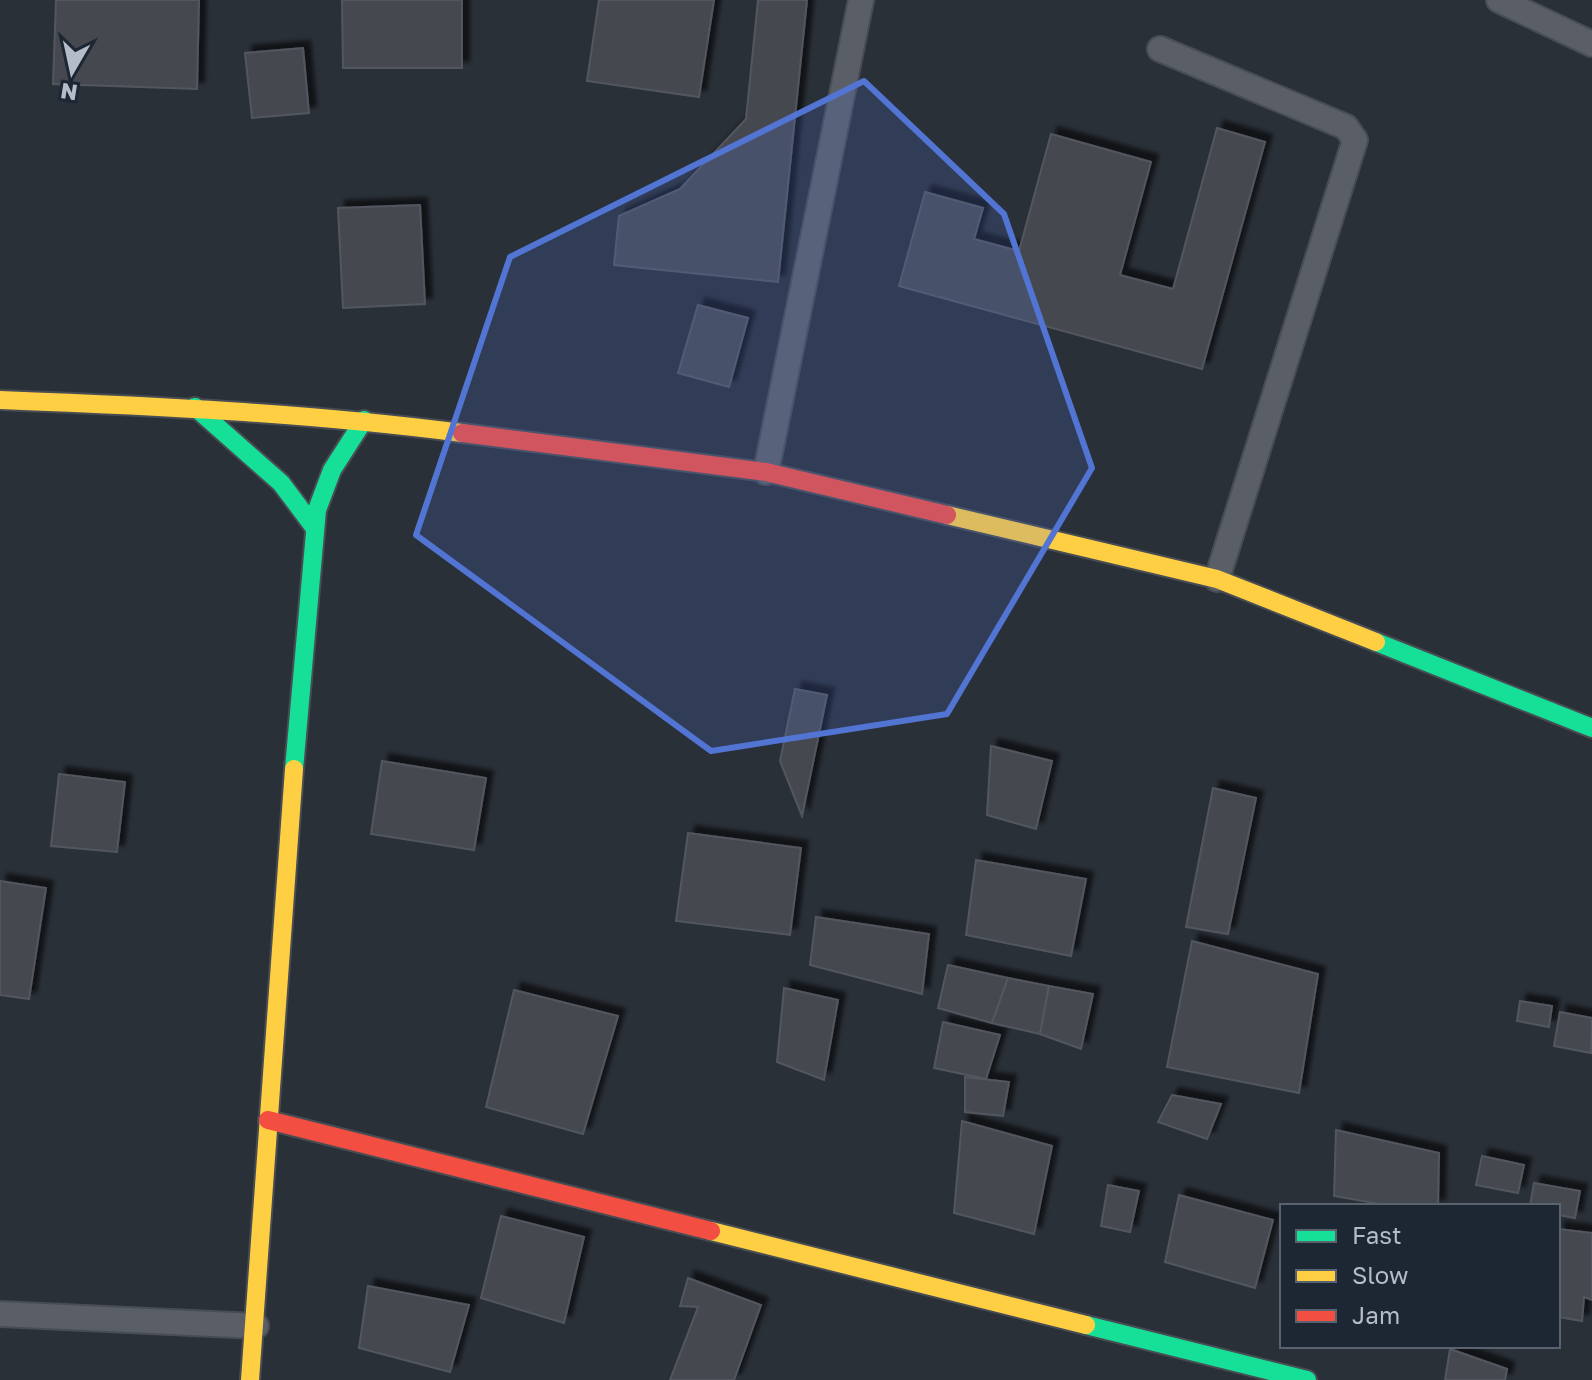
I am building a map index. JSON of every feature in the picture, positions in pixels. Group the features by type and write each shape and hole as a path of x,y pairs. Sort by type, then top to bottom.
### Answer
{"street":[{"path":"766,472 861,0"},
{"path":"1499,0 1592,44"},
{"path":"1160,49 1346,127 1355,140 1217,579"},
{"path":"0,400 195,407 364,420 766,472 1217,579 1592,728"},
{"path":"195,407 281,483 314,527"},
{"path":"250,1380 314,527 320,491 336,458 364,420"},
{"path":"268,1120 1307,1380"},
{"path":"0,1314 256,1326"}],"highlighted area":[{"path":"864,81 1004,214 1092,468 947,714 711,751 416,535 510,257"}],"building":[{"path":"56,0 199,0 197,89 53,84"},
{"path":"342,0 462,0 462,68 343,68"},
{"path":"599,0 714,0 699,97 587,81"},
{"path":"758,0 807,0 778,282 614,265 619,216 680,189 746,119"},
{"path":"303,48 309,113 252,118 245,53"},
{"path":"1217,128 1265,142 1202,369 899,286 925,192 983,208 974,239 1019,251 1051,134 1151,162 1120,275 1173,289"},
{"path":"420,205 425,304 343,308 338,208"},
{"path":"698,305 748,318 729,387 678,373"},
{"path":"795,689 827,695 802,816 780,761"},
{"path":"991,746 1052,761 1036,829 987,815"},
{"path":"382,761 486,778 474,850 371,834"},
{"path":"59,774 125,782 117,852 51,846"},
{"path":"1213,788 1256,798 1228,934 1186,927"},
{"path":"688,833 801,848 790,935 676,921"},
{"path":"976,860 1086,879 1071,956 966,935"},
{"path":"0,881 46,888 29,999 0,995"},
{"path":"816,917 929,934 922,994 810,965"},
{"path":"1192,941 1318,974 1299,1093 1167,1067"},
{"path":"948,965 1008,978 992,1023 938,1008"},
{"path":"1008,978 1049,986 1040,1034 992,1023"},
{"path":"1049,986 1093,994 1081,1049 1040,1034"},
{"path":"784,988 838,1000 824,1080 777,1062"},
{"path":"514,990 618,1016 583,1134 486,1107"},
{"path":"1520,1001 1552,1006 1549,1027 1517,1021"},
{"path":"1560,1012 1592,1018 1591,1053 1554,1046"},
{"path":"943,1022 1000,1035 986,1079 934,1068"},
{"path":"965,1077 1009,1082 1003,1116 965,1112"},
{"path":"1172,1095 1221,1104 1207,1139 1158,1122"},
{"path":"962,1121 1052,1146 1034,1234 954,1213"},
{"path":"1336,1130 1439,1153 1438,1204 1380,1204 1334,1196"},
{"path":"1482,1156 1524,1165 1518,1193 1476,1185"},
{"path":"1534,1183 1580,1191 1575,1218 1560,1215 1560,1204 1530,1204"},
{"path":"1108,1185 1139,1191 1130,1232 1101,1226"},
{"path":"1179,1195 1273,1220 1255,1288 1165,1262"},
{"path":"501,1216 584,1237 564,1323 481,1298"},
{"path":"1560,1229 1592,1233 1592,1300 1584,1297 1582,1321 1560,1317"},
{"path":"688,1278 761,1305 734,1380 670,1380 698,1307 680,1306"},
{"path":"368,1286 469,1305 450,1372 359,1348"},
{"path":"1450,1349 1507,1369 1505,1380 1445,1380"}],"traffic: fast":[{"path":"195,407 281,483 314,527"},
{"path":"294,769 317,510 332,470 364,420"},
{"path":"1376,642 1592,728"},
{"path":"1086,1325 1307,1380"}],"traffic: slow":[{"path":"0,400 289,415 462,433"},
{"path":"947,515 1217,579 1376,642"},
{"path":"250,1380 294,769"},
{"path":"711,1231 1086,1325"}],"traffic: jam":[{"path":"462,433 766,472 947,515"},
{"path":"268,1120 711,1231"}]}
